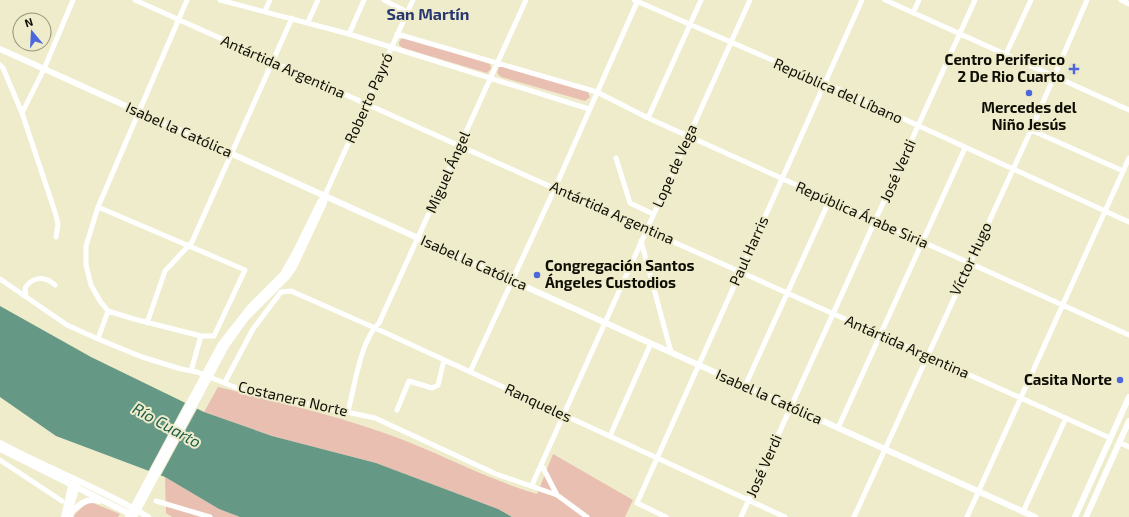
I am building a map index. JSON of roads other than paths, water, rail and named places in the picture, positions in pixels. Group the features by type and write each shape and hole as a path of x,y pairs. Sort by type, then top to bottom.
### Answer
{"main road":[{"name":"Isabel la Católica","path":"0,49 1035,517"},
{"name":"Roberto Payró","path":"223,345 250,307 283,274 320,202 325,196"},
{"path":"128,517 223,345"},
{"path":"0,449 71,486 119,508 134,517 223,345"},
{"path":"1075,517 1129,396"},
{"path":"1086,517 1129,420"},
{"path":"0,443 76,481 106,494 148,517"},
{"path":"68,516 71,486 76,481"},
{"path":"68,516 78,488 76,481"},
{"path":"68,516 77,507 88,500 94,500 119,508"}],"street":[{"path":"22,113 44,69 73,0"},
{"name":"Antártida Argentina","path":"135,0 1110,438"},
{"path":"98,207 245,270 217,333 210,337 201,336 147,323 108,311 100,302 91,285 86,265 86,246 98,207 187,0"},
{"path":"223,0 392,46 490,79 589,109"},
{"path":"265,11 270,0"},
{"path":"308,22 318,0"},
{"path":"349,34 364,0"},
{"path":"384,0 407,12"},
{"name":"Roberto Payró","path":"325,196 413,0"},
{"name":"Miguel Ángel","path":"348,411 361,360 372,331 379,323 526,0"},
{"path":"470,372 555,188 637,0"},
{"name":"República del Líbano","path":"637,0 731,44 825,83 918,127 1129,222"},
{"path":"648,118 701,0"},
{"name":"Lope de Vega","path":"532,485 750,0"},
{"name":"Paul Harris","path":"666,517 637,503 862,0"},
{"path":"885,0 1129,110"},
{"path":"913,13 919,0"},
{"name":"José Verdi","path":"741,517 975,0"},
{"path":"1006,54 1031,0"},
{"name":"Víctor Hugo","path":"854,517 1031,130 1087,0"},
{"path":"1121,0 1129,4"},
{"path":"147,323 165,271 178,255 189,247 292,18"},
{"name":"República Árabe Siria","path":"397,34 597,92 648,118 1129,335"},
{"path":"0,65 9,80 22,113 55,212 58,224 56,237"},
{"path":"1031,130 1123,171"},
{"path":"838,428 965,148"},
{"path":"616,158 630,203 653,214"},
{"path":"967,517 1129,158"},
{"path":"745,386 830,199"},
{"path":"641,241 670,352"},
{"path":"26,297 25,288 33,280 43,278 50,280 55,285"},
{"name":"Costanera Norte","path":"0,279 79,331 142,357 225,382 242,390 348,411 375,418 496,474 517,482 532,485 557,495 587,517"},
{"name":"Ranqueles","path":"225,382 253,329 281,292 291,291 375,328 785,517"},
{"path":"98,339 108,311"},
{"path":"191,371 201,336"},
{"path":"610,436 651,343"},
{"path":"397,410 409,381 432,388 438,385 444,360"},
{"path":"1023,512 1066,418"},
{"path":"1119,442 1129,447"},
{"path":"0,460 62,501"},
{"path":"542,464 557,495"},
{"path":"156,501 210,517"}],"water":[{"name":"Río Cuarto","path":"0,306 91,357 204,412 272,436 376,463 498,509 512,517 240,517 219,509 165,477 56,436 0,397"}],"place":[{"name":"Centro Periferico 2 De Rio Cuarto","path":"1074,69"},
{"name":"Mercedes del Niño Jesús","path":"1029,93"},
{"name":"Congregación Santos Ángeles Custodios","path":"537,275"},
{"name":"Casita Norte","path":"1120,380"}],"district":[{"name":"San Martín","path":"428,14"}]}
